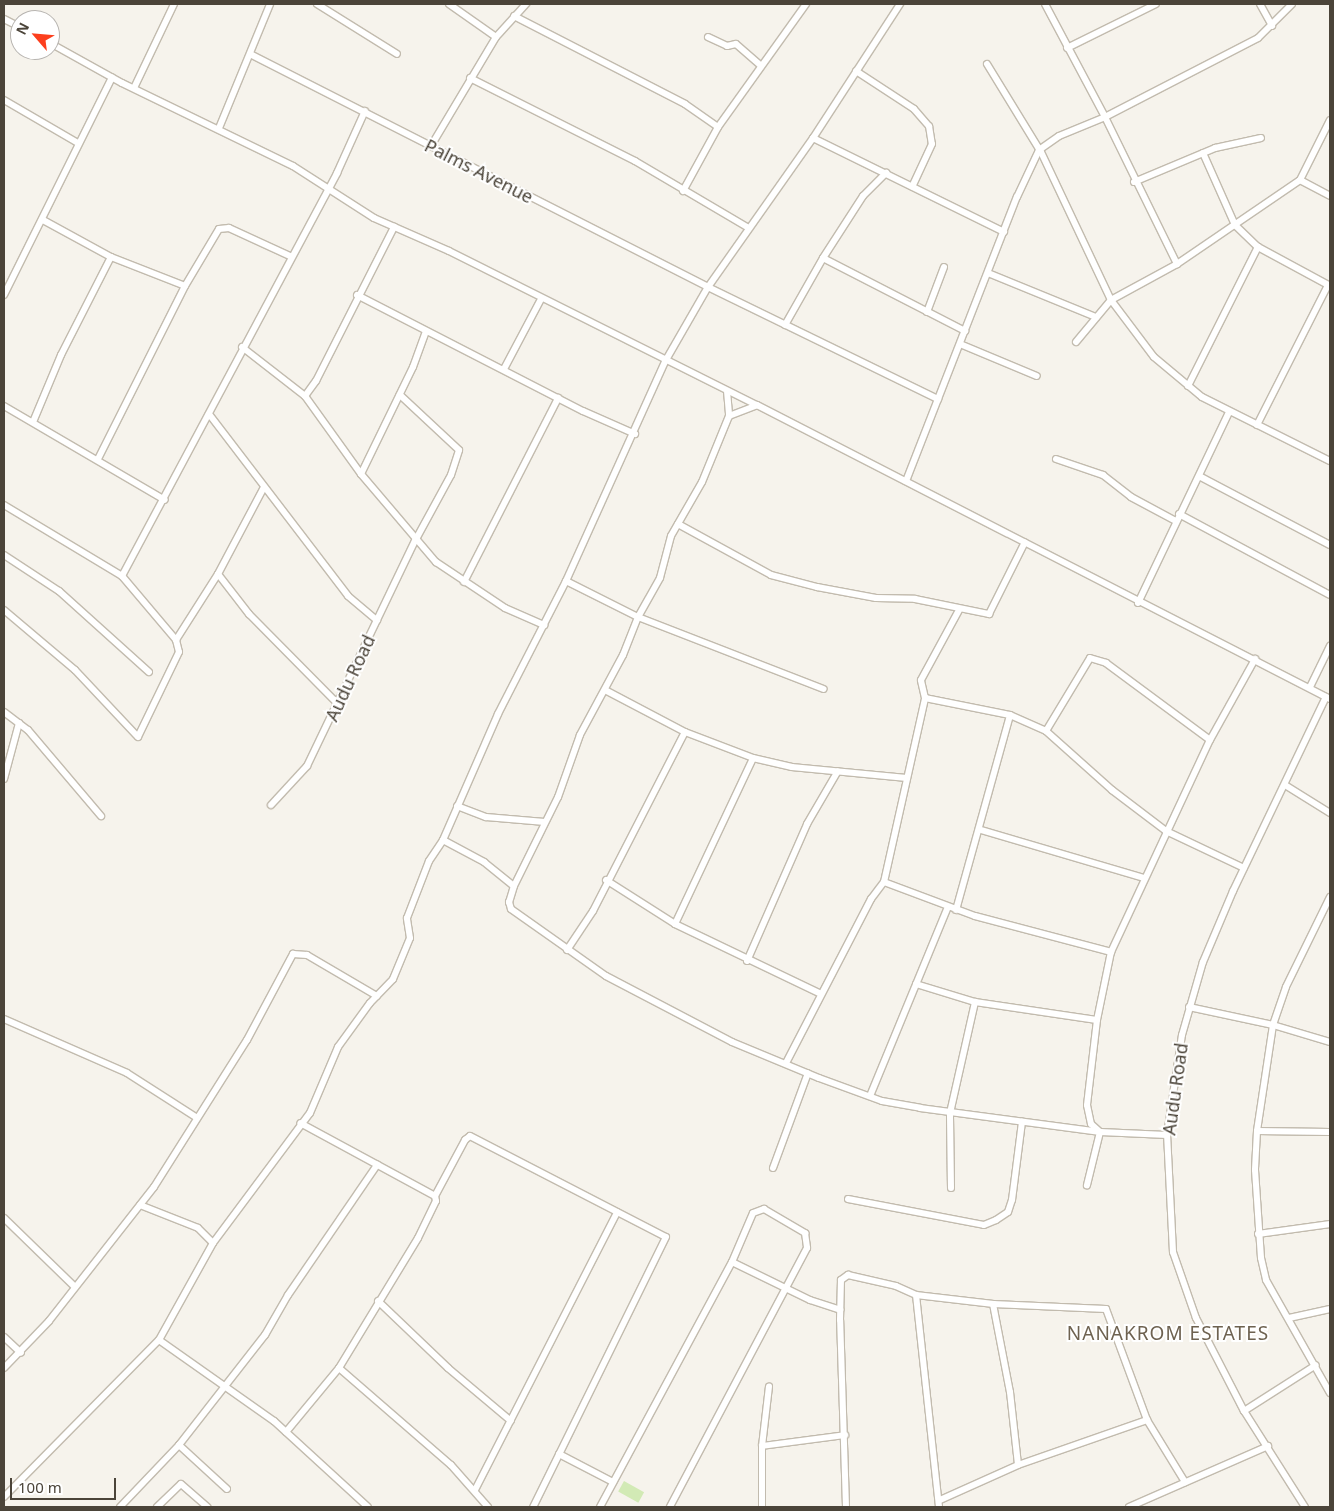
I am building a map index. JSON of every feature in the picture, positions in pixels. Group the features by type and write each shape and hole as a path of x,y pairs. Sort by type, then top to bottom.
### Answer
{"street":[{"path":"134,88 174,4"},
{"path":"219,128 270,4"},
{"path":"317,4 397,54"},
{"path":"449,4 496,37"},
{"path":"431,146 496,37 526,4"},
{"path":"683,191 718,127 760,65 806,4"},
{"path":"4,1497 159,1340 213,1243 314,1106 320,1083 338,1047 377,996 393,979 410,938 407,918 412,900 433,851 443,840 498,714 566,581 635,434 666,360 708,287 747,227 813,138 900,4"},
{"path":"1045,4 1105,117 1134,182 1177,264"},
{"path":"1067,48 1156,4"},
{"path":"1260,4 1272,26"},
{"path":"906,481 1027,173 1044,145 1059,136 1105,117 1258,38 1292,4"},
{"path":"514,16 685,104 718,127"},
{"path":"708,37 727,46 736,44 760,65"},
{"path":"60,48 112,77 293,166 394,228 449,251 541,299 727,392 757,405 1138,602 1310,687 1328,698"},
{"name":"Palms Avenue","path":"250,54 708,287 938,399"},
{"path":"987,64 1041,152 1111,300 1154,357 1188,386 1228,412 1330,461"},
{"path":"856,71 914,109 929,126 932,144 912,187"},
{"path":"4,295 6,286 42,220 78,143 112,77"},
{"path":"470,78 635,161 747,227"},
{"path":"4,100 78,143"},
{"path":"122,576 165,500 210,414 242,347 328,189 365,111"},
{"path":"1076,342 1111,300 1177,264 1300,180 1330,120"},
{"path":"813,138 1004,232"},
{"path":"1134,182 1203,153 1261,138"},
{"path":"1203,153 1235,225 1258,247 1329,286 1257,425"},
{"path":"785,325 823,258 863,196 886,174"},
{"path":"1300,180 1330,196"},
{"path":"42,220 111,258 185,286"},
{"path":"98,459 185,286 221,228 229,228 290,256"},
{"path":"305,396 316,381 357,295 394,228"},
{"path":"1188,386 1258,247"},
{"path":"32,422 61,355 111,258"},
{"path":"823,258 965,331"},
{"path":"927,312 944,267"},
{"path":"988,273 1096,317"},
{"path":"357,295 558,398 635,434"},
{"path":"504,369 541,299"},
{"path":"361,474 400,395 426,331"},
{"path":"960,344 1037,376"},
{"path":"242,347 305,396 361,474 415,541 464,582 505,608 544,625"},
{"path":"727,392 729,416 702,482 669,544 660,578 638,617 605,690 580,735 545,822 514,886 509,902 511,909 606,976 678,1015 753,1051 870,1096 950,1113 1100,1132 1167,1135"},
{"name":"Audu Road","path":"270,805 307,766 415,541 451,476 459,450 400,395"},
{"path":"464,582 558,398"},
{"path":"729,416 757,405"},
{"path":"4,406 98,459 165,500"},
{"path":"1138,602 1228,412"},
{"path":"210,414 348,596 378,620"},
{"path":"1056,459 1103,476 1131,497 1176,522"},
{"path":"1199,476 1330,545"},
{"path":"176,640 218,574 264,487"},
{"path":"4,505 122,576 176,640 179,652 138,737 75,670 4,610"},
{"path":"1179,514 1330,595"},
{"path":"678,524 771,575 817,587 876,598 915,599 959,610 989,614 1025,542"},
{"path":"4,555 59,591 149,672"},
{"path":"218,574 249,614 338,704"},
{"path":"566,581 638,617 824,689"},
{"path":"786,1063 871,898 884,882 925,698 921,680 959,610"},
{"path":"1310,687 1330,646"},
{"path":"1046,731 1090,658 1106,663 1210,740"},
{"path":"1100,1132 1091,1124 1087,1105 1097,1020 1111,952 1210,740 1255,659"},
{"path":"605,690 685,732 754,758 838,771 906,778"},
{"path":"925,698 1010,715 1046,731 1112,790 1166,831 1244,868"},
{"name":"Audu Road","path":"1305,1507 1244,1411 1196,1318 1173,1252 1167,1135 1175,1072 1189,1007 1215,929 1328,698"},
{"path":"4,712 19,723 53,757 101,816"},
{"path":"956,910 981,830 1010,715"},
{"path":"4,778 19,723"},
{"path":"567,950 593,911 606,880 685,732"},
{"path":"675,924 754,758"},
{"path":"747,961 807,824 838,771"},
{"path":"1285,785 1330,813"},
{"path":"457,806 486,817 545,822"},
{"path":"981,830 1144,878"},
{"path":"443,840 484,862 514,886"},
{"path":"606,880 675,924 747,961 821,994"},
{"path":"884,882 956,910 1111,952"},
{"path":"1330,897 1286,988 1274,1025 1257,1131 1254,1170 1258,1234 1266,1280 1328,1383 1330,1393"},
{"path":"870,1096 948,907"},
{"path":"4,1368 21,1353 140,1205 247,1040 293,954 307,955 377,996"},
{"path":"916,984 976,1002 1097,1020"},
{"path":"951,1188 950,1113 976,1002"},
{"path":"1189,1007 1274,1025 1330,1042"},
{"path":"4,1019 127,1073 197,1118"},
{"path":"773,1168 808,1073"},
{"path":"848,1199 984,1225 996,1220 1008,1212 1012,1200 1022,1122"},
{"path":"300,1123 435,1196"},
{"path":"1257,1131 1330,1132"},
{"path":"1088,1185 1100,1132"},
{"path":"286,1432 338,1368 418,1238 434,1206 435,1196 465,1140 470,1136 666,1237 534,1507"},
{"path":"120,1507 179,1445 227,1386 265,1335 288,1295 377,1166"},
{"path":"140,1205 198,1228 213,1243"},
{"path":"600,1507 732,1262 753,1212 764,1209 805,1233 808,1239 807,1248 670,1507"},
{"path":"474,1490 617,1212"},
{"path":"4,1218 75,1287"},
{"path":"1258,1234 1330,1224"},
{"path":"732,1262 786,1288 840,1310"},
{"path":"846,1507 840,1310 841,1280 848,1275 896,1286 916,1295 993,1304 1106,1309 1147,1420 1185,1482"},
{"path":"916,1295 940,1504 1018,1465 1147,1420"},
{"path":"378,1301 448,1368 511,1421"},
{"path":"993,1304 1002,1347 1018,1465"},
{"path":"1288,1318 1330,1309"},
{"path":"4,1337 21,1353"},
{"path":"159,1340 227,1386 286,1432 368,1507"},
{"path":"1244,1411 1316,1365"},
{"path":"338,1368 451,1466 488,1507"},
{"path":"762,1507 762,1446 769,1386"},
{"path":"762,1446 845,1435"},
{"path":"179,1445 226,1489"},
{"path":"1129,1507 1268,1446"},
{"path":"559,1454 613,1482"},
{"path":"157,1507 181,1484 207,1507"}],"green space":[{"path":"624,1481 644,1492 638,1503 618,1491"}],"district":[{"name":"NANAKROM ESTATES","path":"1168,1334"}]}
